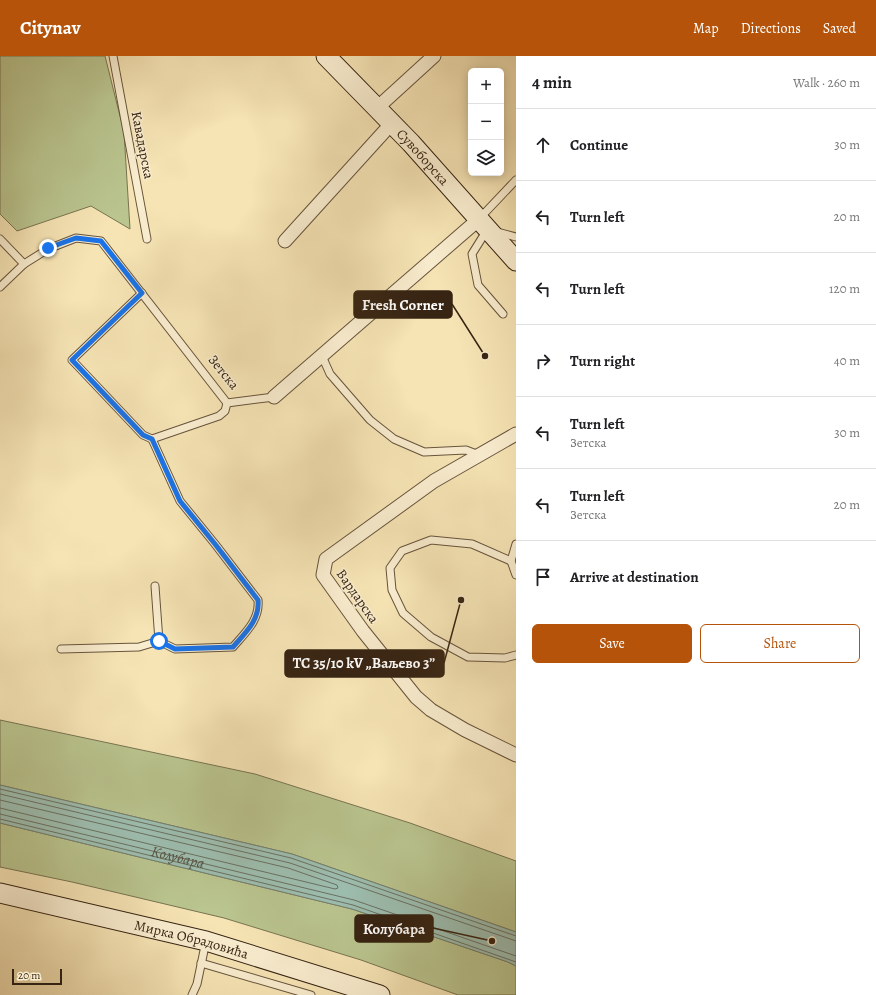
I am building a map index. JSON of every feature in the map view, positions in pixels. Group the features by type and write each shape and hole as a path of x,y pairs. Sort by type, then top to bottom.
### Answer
{"street":[{"name":"Сувоборска","path":"326,56 392,123 516,261"},
{"path":"377,108 434,56"},
{"path":"285,241 392,123"},
{"name":"Зетска","path":"274,397 483,225"},
{"name":"Вардарска","path":"516,434 434,481 326,559 323,575 363,631 416,697 432,710 465,730 516,755"},
{"name":"Мирка Обрадовића","path":"0,892 206,941 380,995"}],"lane":[{"name":"Кавадарска","path":"113,56 147,239"},
{"path":"503,314 478,285 472,254 483,225 516,180"},
{"path":"483,225 516,237"},
{"name":"Зетска","path":"0,287 24,264 48,248 76,238 101,241 228,403 274,397"},
{"path":"0,239 24,264"},
{"path":"61,649 139,647 159,641 175,649 233,647 255,620 258,607 258,600 180,501 152,439 143,435 72,360 142,293"},
{"path":"322,356 330,374 370,420 394,439 424,452 466,450 479,455"},
{"path":"152,439 219,416 225,411 228,403"},
{"path":"511,561 472,544 431,540 402,551 390,568 392,590 403,613 431,638 468,657 505,658 516,655"},
{"path":"516,544 511,561 516,575"},
{"path":"155,586 159,641"},
{"path":"192,995 197,984 206,941"},
{"path":"201,963 311,995"}],"green space":[{"path":"0,56 105,56 124,132 130,229 91,206 17,231 0,214"},
{"path":"0,720 255,774 410,823 516,861 516,932 292,854 0,785"},
{"path":"0,823 352,909 516,966 516,995 458,995 361,960 224,918 72,882 0,867"}],"water":[{"path":"0,785 292,854 516,932 516,966 352,909 0,823"}],"place":[{"name":"Fresh Corner","path":"485,356"},
{"name":"ТС 35/10 kV „Ваљево 3”","path":"461,600"},
{"name":"Колубара","path":"492,941"}],"route":[{"path":"48,248 76,238 101,241 142,293 72,360 143,435 152,439 180,501 258,600 255,620 233,647 175,649 159,641"}]}
